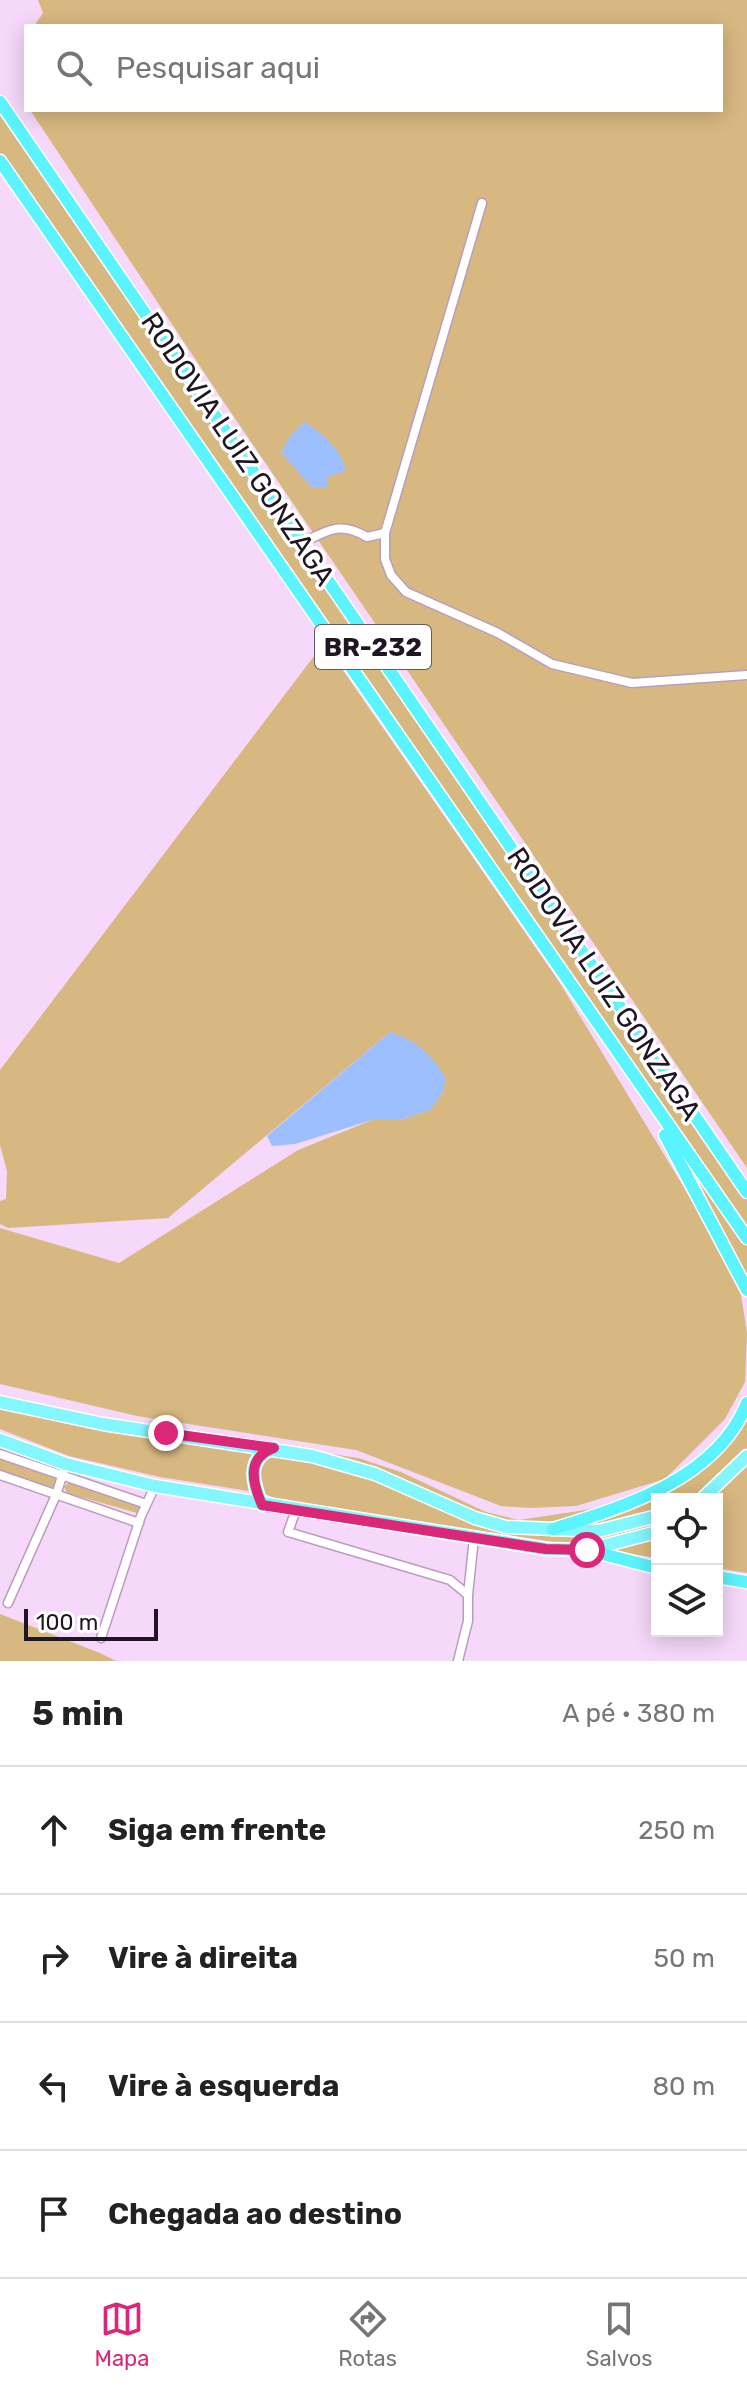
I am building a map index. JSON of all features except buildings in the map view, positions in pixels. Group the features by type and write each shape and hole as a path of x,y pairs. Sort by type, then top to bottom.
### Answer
{"highway":[{"name":"RODOVIA LUIZ GONZAGA","path":"0,102 747,1192"},
{"name":"RODOVIA LUIZ GONZAGA","path":"0,161 747,1238"},
{"path":"641,1089 747,1290"},
{"path":"553,1529 630,1502 679,1479 720,1445 737,1424 747,1403"},
{"path":"587,1550 651,1566"},
{"path":"723,1578 747,1582"}],"main road":[{"path":"0,1402 103,1424 274,1448 375,1474 475,1518 506,1527 598,1531 651,1518"},
{"path":"0,1440 65,1470 474,1538 587,1550 651,1534"},
{"path":"262,1505 254,1484 253,1470 260,1457 274,1448"},
{"path":"707,1493 747,1456"},
{"path":"700,1493 715,1484"}],"street":[{"path":"482,203 385,533 385,559 391,575 406,592 498,633 552,664 632,683 747,675"},
{"path":"302,543 329,530 350,527 367,537 385,533"},
{"path":"0,1454 65,1470 146,1504"},
{"path":"8,1603 65,1470"},
{"path":"0,1475 139,1523"},
{"path":"101,1638 139,1523 155,1486"},
{"path":"296,1510 288,1532 450,1580 468,1595"},
{"path":"458,1661 468,1621 474,1538"}],"shaded area":[{"path":"38,0 747,0 747,1168 219,395 31,112 723,112 723,24 35,24 43,13"},
{"path":"0,102 747,1192 747,1238 0,156"},
{"path":"324,643 558,980 688,1194 740,1288 747,1333 745,1382 725,1419 665,1479 576,1506 501,1506 356,1450 137,1416 0,1384 0,1228 119,1263 298,1150 372,1120 400,1120 429,1110 442,1094 390,1032 168,1218 8,1228 0,1224 0,1201 6,1199 7,1171 0,1145 0,1070"},
{"path":"700,1183 747,1246 747,1290 746,1288"},
{"path":"0,1400 39,1409 358,1458 401,1472 486,1512 519,1520 618,1505 700,1463 747,1406 747,1573 723,1569 723,1493 651,1493 651,1557 280,1500 260,1492 258,1455 255,1492 160,1477 69,1456 0,1429"},
{"path":"0,1457 56,1477 56,1486 53,1489 0,1470"},
{"path":"69,1482 134,1504 139,1507 137,1513 67,1493 64,1487"},
{"path":"0,1614 100,1653 116,1661 0,1661"}],"water":[{"path":"304,422 330,442 344,463 346,471 328,476 327,487 311,487 281,452 290,436"},
{"path":"390,1032 423,1050 446,1079 442,1094 430,1110 400,1120 372,1120 295,1144 272,1146 267,1136"}],"route":[{"path":"166,1433 274,1448 260,1457 253,1470 252,1478 262,1505 546,1549 587,1550"}]}
